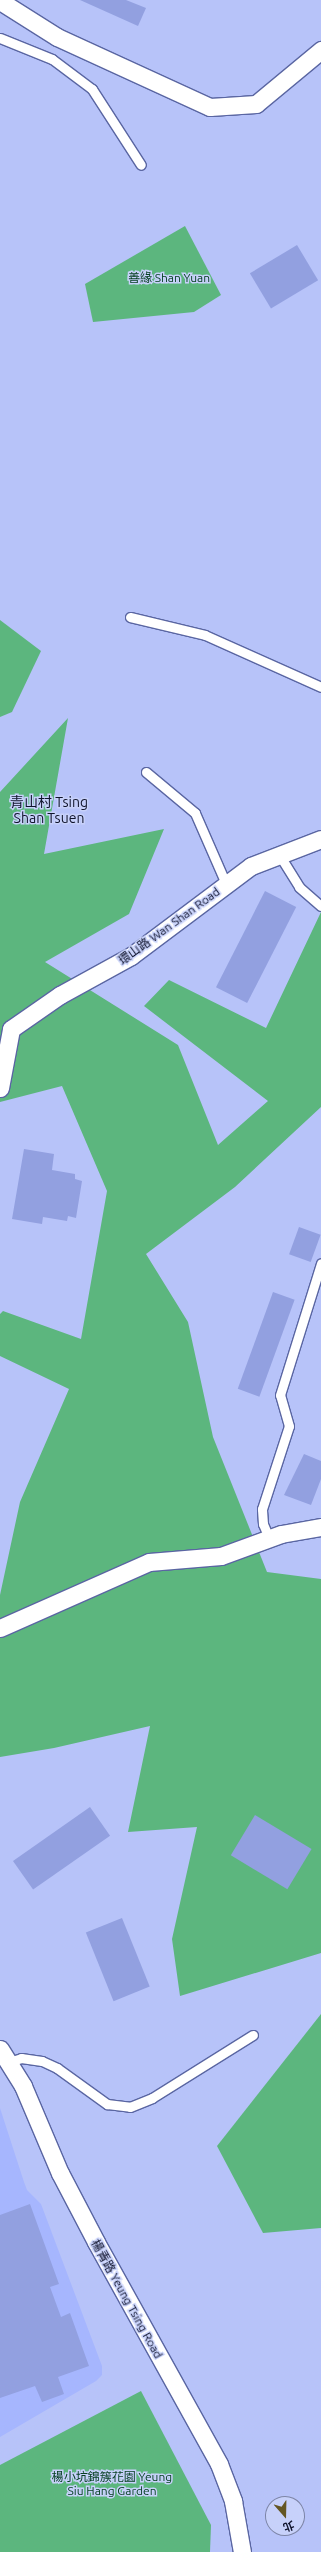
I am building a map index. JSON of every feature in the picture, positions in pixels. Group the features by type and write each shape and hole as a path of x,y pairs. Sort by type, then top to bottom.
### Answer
{"street":[{"path":"0,1 57,37 210,107 256,104 321,50"},
{"name":"環山路 Wan Shan Road","path":"0,1088 11,1029 60,994 131,956 251,866 321,839"},
{"path":"0,1628 140,1564 161,1560 222,1556 269,1538 321,1527"},
{"name":"楊青路 Yeung Tsing Road","path":"4,2056 96,2242 219,2464 233,2501 242,2552"}],"lane":[{"path":"0,38 52,59 92,88 141,165"},
{"path":"130,617 205,635 321,687"},
{"path":"146,772 196,813 226,884"},
{"path":"280,856 299,887 321,906"},
{"path":"269,1538 263,1524 262,1509 289,1426 280,1395 321,1263"},
{"path":"4,2056 42,2061 57,2068 107,2104 130,2107 152,2098 253,2034"}],"shaded area":[{"path":"0,2108 27,2190 41,2204 102,2366 102,2375 96,2381 0,2437"}],"green space":[{"name":"善緣 Shan Yuan","path":"185,226 221,295 194,312 93,322 85,284"},
{"path":"0,620 41,651 12,712 0,717"},
{"path":"68,718 44,854 164,829 129,914 45,962 178,1045 218,1145 268,1101 144,1006 169,980 266,1028 321,912 321,1107 235,1187 146,1254 188,1322 213,1437 267,1572 321,1579 321,1953 180,1996 172,1939 197,1827 128,1832 150,1726 54,1748 0,1757 0,1595 20,1502 69,1389 0,1356 0,1314 3,1311 81,1339 107,1191 62,1086 0,1102 0,792"},
{"path":"321,2014 321,2228 263,2233 217,2146"},
{"name":"楊小坑錦簇花園 Yeung Siu Hang Garden","path":"141,2391 211,2525 210,2552 0,2552 0,2465"}],"building":[{"path":"80,0 126,0 146,8 138,26"},
{"path":"297,245 318,280 271,308 250,273"},
{"path":"265,891 296,907 247,1003 216,987"},
{"path":"24,1149 54,1154 52,1170 75,1174 75,1179 82,1181 76,1218 68,1216 67,1221 43,1217 42,1224 12,1219"},
{"path":"299,1227 321,1235 311,1262 289,1254"},
{"path":"273,1292 295,1300 259,1397 238,1389"},
{"path":"304,1454 321,1461 321,1479 311,1505 284,1495"},
{"path":"90,1807 110,1836 33,1890 13,1861"},
{"path":"255,1815 312,1849 287,1889 231,1855"},
{"path":"122,1918 150,1987 114,2001 86,1933"},
{"path":"30,2204 59,2284 50,2287 61,2317 70,2313 89,2366 58,2377 64,2394 42,2402 35,2386 0,2398 0,2215"}],"district":[{"name":"青山村 Tsing Shan Tsuen","path":"49,810"}]}
